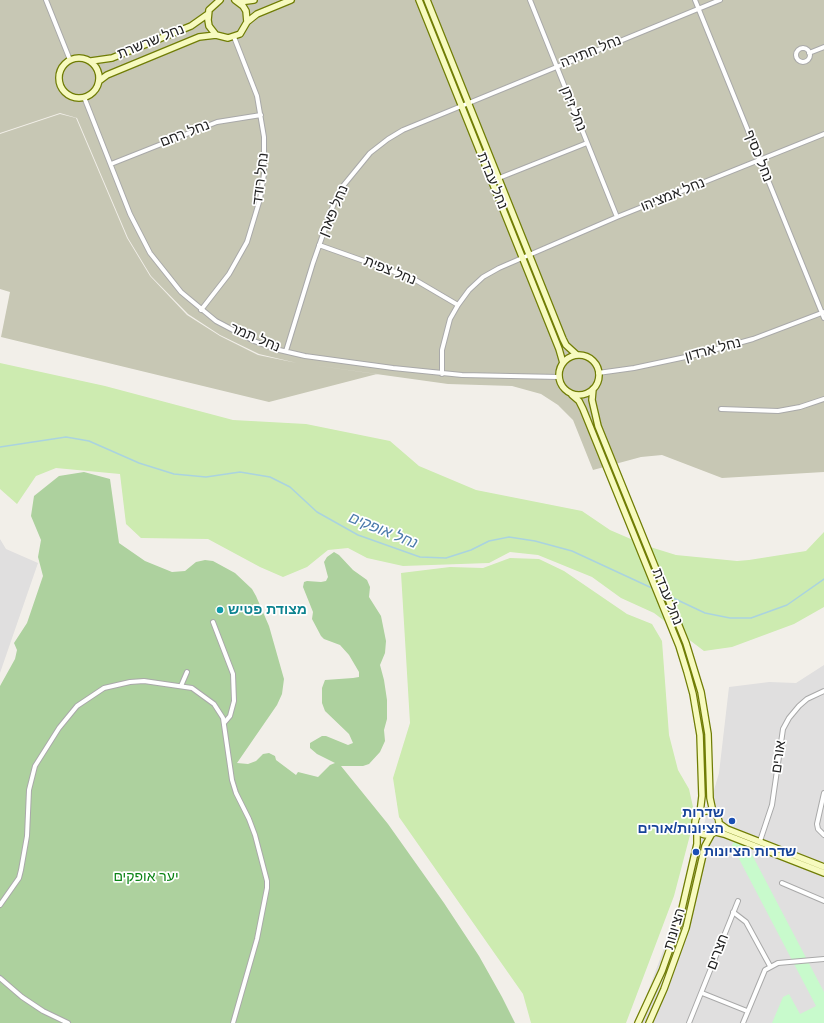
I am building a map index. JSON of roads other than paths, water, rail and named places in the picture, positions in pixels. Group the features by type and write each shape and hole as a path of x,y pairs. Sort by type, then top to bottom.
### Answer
{"street":[{"path":"46,0 70,60"},
{"name":"נחל שרשרת","path":"90,61 112,58 191,26 208,14 212,6 220,0"},
{"path":"237,1 254,0"},
{"path":"234,37 240,34 247,22 257,14 291,0"},
{"name":"נחל עבדת","path":"419,0 559,349 563,363"},
{"name":"נחל עבדת","path":"427,0 563,339 566,345 577,355"},
{"name":"נחל זיתן","path":"530,0 617,217"},
{"name":"נחל כסיף","path":"695,0 823,312 824,318"},
{"name":"נחל חתירה","path":"461,106 720,0"},
{"path":"237,1 246,11 247,22"},
{"path":"208,14 209,26 216,35"},
{"name":"נחל שרשרת","path":"99,81 107,74 199,37 216,35 228,38 234,37"},
{"name":"נחל רודד","path":"201,310 218,290 237,260 254,222 264,174 264,138 261,116 252,78 234,37"},
{"path":"809,53 824,47"},
{"path":"81,58 90,61 98,70 99,81 94,91 84,97 67,94 60,84 60,71 70,60 81,58"},
{"name":"נחל תמר","path":"84,97 130,214 150,253 181,292 216,321 254,341 305,356 442,374 559,377"},
{"name":"נחל פארן","path":"286,351 319,245 342,186 370,153 388,138 403,130 461,106"},
{"name":"נחל רחם","path":"111,164 217,122 261,116"},
{"name":"נחל אמציהו","path":"442,374 442,350 450,319 469,290 483,277 522,257 617,217 824,134"},
{"path":"499,178 587,142"},
{"name":"נחל צפית","path":"319,245 412,278 458,305"},
{"name":"נחל ארדון","path":"598,372 634,368 695,356 753,339 823,312"},
{"path":"577,355 589,358 594,362 598,372 598,378 593,389 584,395 572,394 563,388 559,377 563,363 572,356 577,355"},
{"name":"נחל עבדת","path":"593,389 592,400 594,413 691,659 701,692 710,757 710,798 713,812"},
{"name":"נחל עבדת","path":"572,394 580,401 679,646 693,694 700,734 702,788 700,813"},
{"path":"720,408 778,411 800,407 824,399"},
{"path":"213,622 233,674 234,701 230,716 224,723"},
{"path":"181,686 187,672"},
{"path":"0,905 19,878 27,836 29,790 35,766 59,728 77,706 104,688 130,682 144,681 192,688 214,704 220,711 224,723 232,780 236,794 249,819 255,835 267,888 257,939 233,1023"},
{"name":"אורים","path":"760,841 772,805 783,729 798,706 824,691"},
{"path":"824,793 816,824 818,830 824,835"},
{"path":"824,867 727,829 720,824 717,816 713,812 705,811 700,813 695,821 697,830 702,834 724,834 824,873"},
{"path":"714,833 720,824"},
{"name":"הציונות","path":"638,1023 659,978 678,926 697,844 697,830"},
{"name":"הציונות","path":"648,1023 664,989 684,935 705,846 714,833"},
{"path":"782,883 824,901"},
{"name":"חצרים","path":"689,1023 738,901"},
{"name":"חצרים","path":"733,912 746,922 770,966"},
{"path":"743,1023 761,975 770,966 778,963 824,959"},
{"path":"0,978 22,997 43,1011 68,1023"},
{"path":"702,993 747,1011"}],"waterway":[{"name":"נחל אופקים","path":"0,447 66,437 89,441 139,463 174,474 206,477 240,472 270,477 290,487 317,512 358,535 420,557 446,558 471,550 489,541 509,537 535,541 572,551 654,589"},
{"name":"נחל אופקים","path":"669,596 705,613 730,618 751,618 787,605 824,579"}],"place":[{"name":"מצודת פטיש","path":"220,610"},
{"name":"שדרות הציונות/אורים","path":"732,821"},
{"name":"שדרות הציונות","path":"696,852"}],"park label":[{"name":"יער אופקים","path":"146,877"}]}
